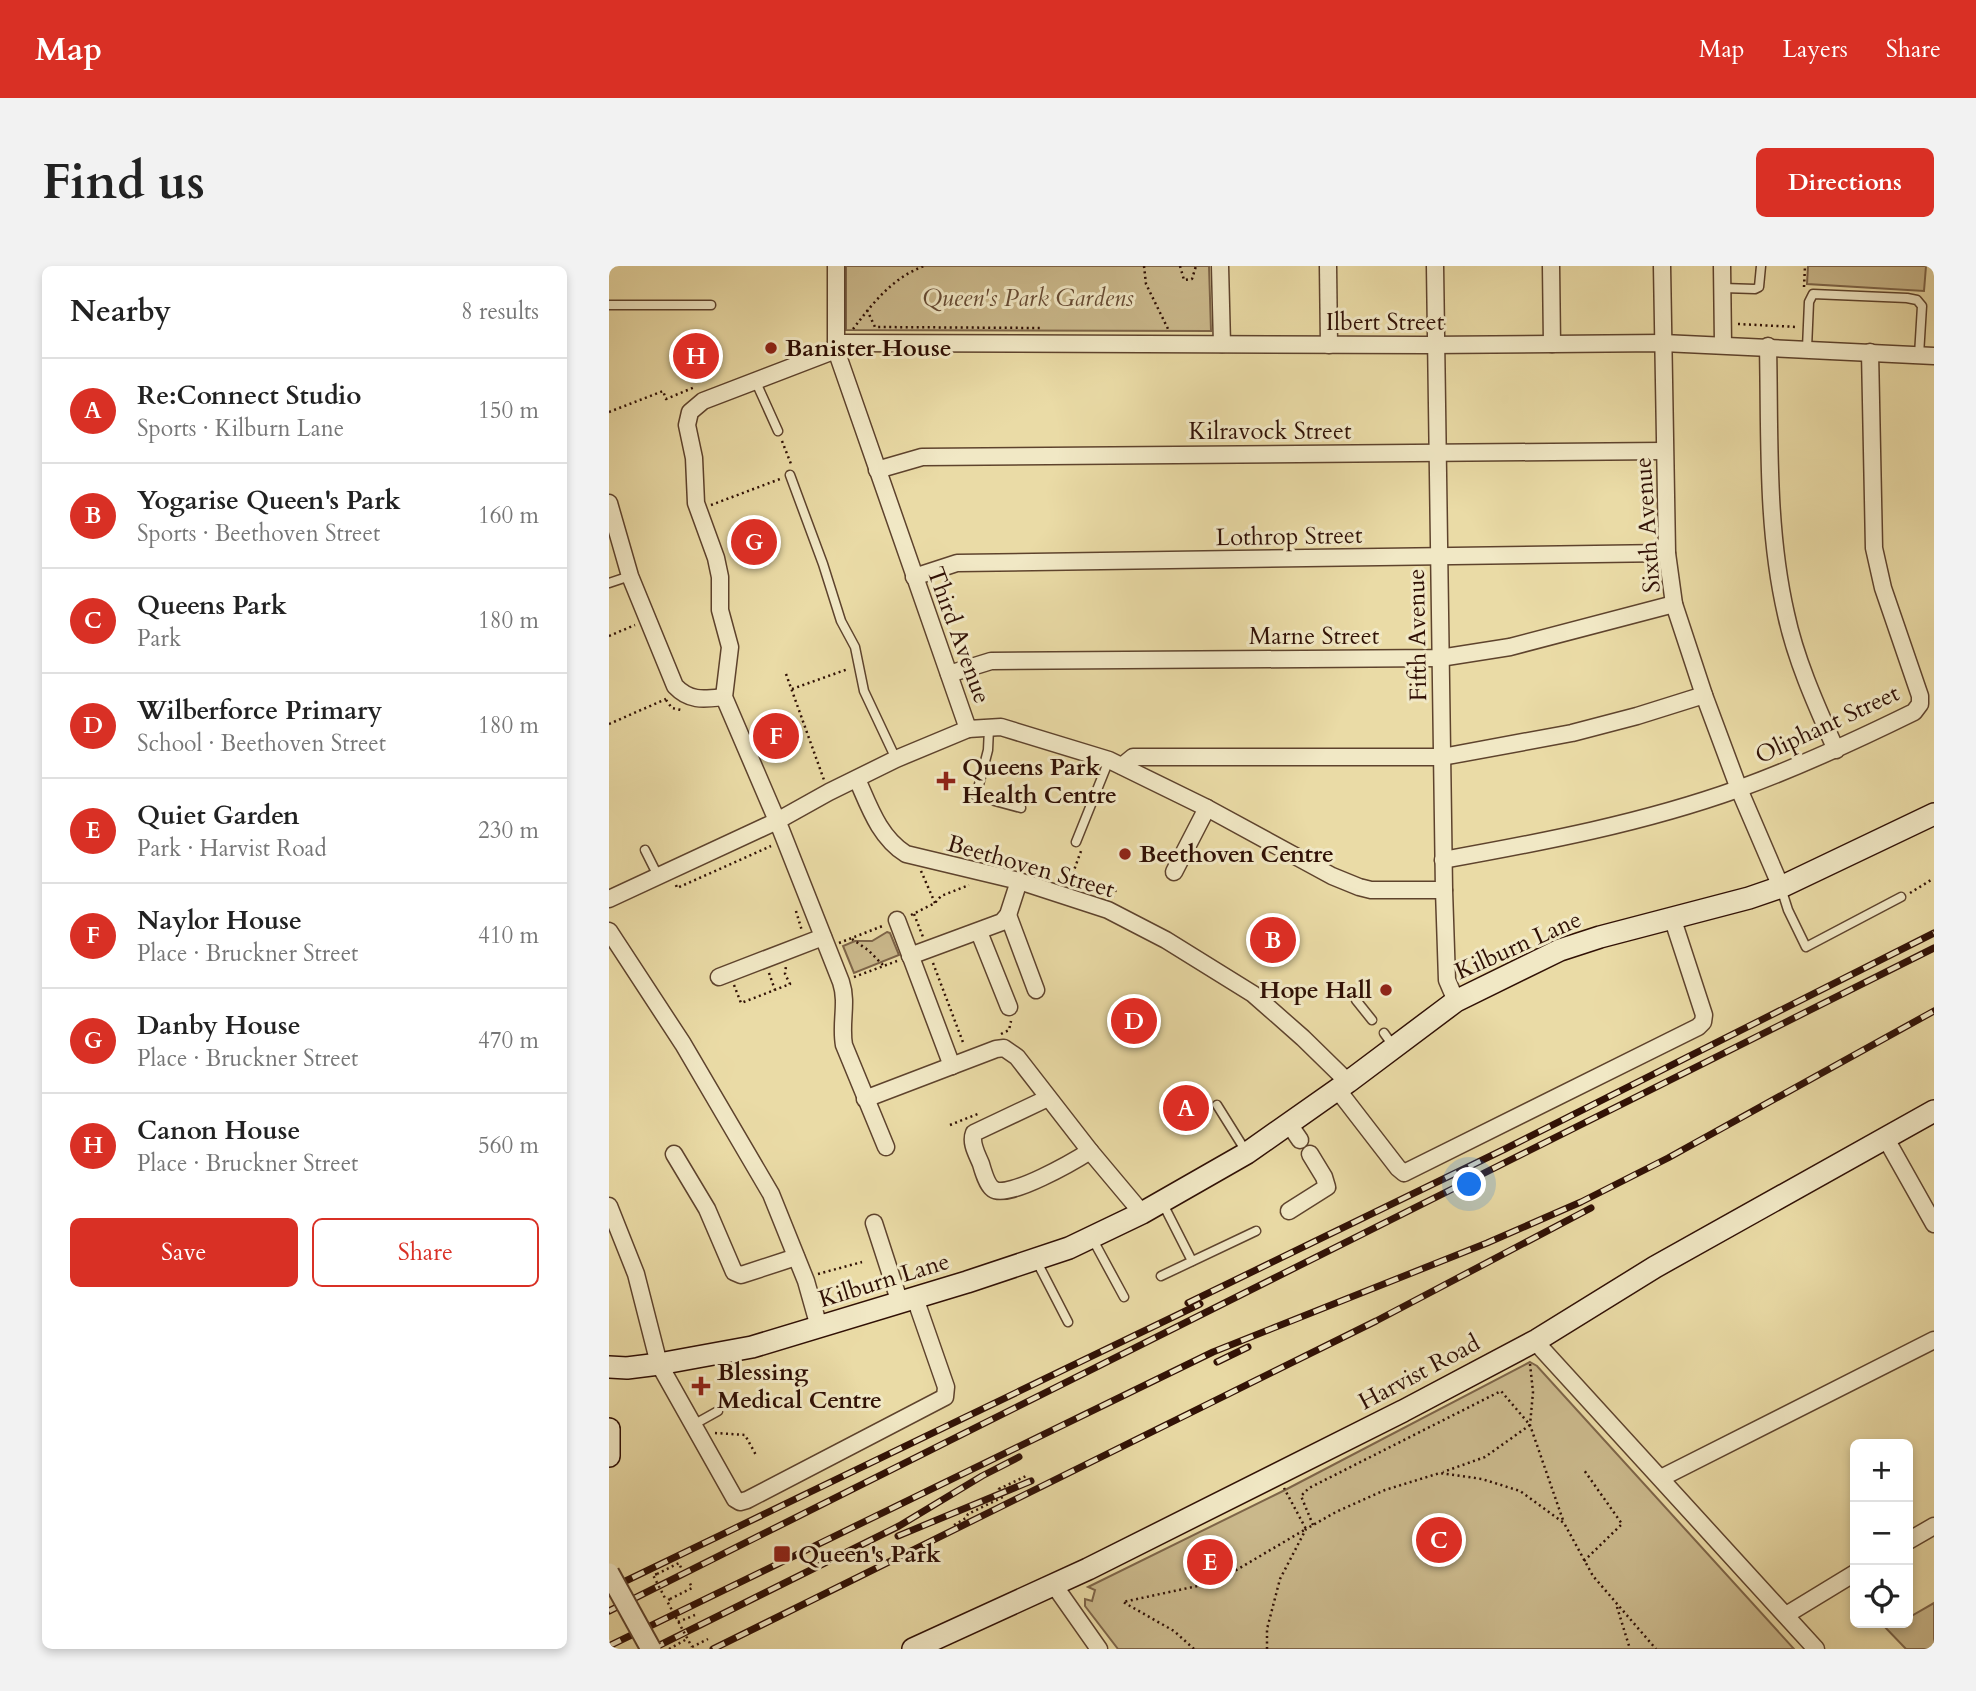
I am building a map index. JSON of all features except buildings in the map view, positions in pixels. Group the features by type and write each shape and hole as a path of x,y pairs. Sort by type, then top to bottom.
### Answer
{"main road":[{"name":"Kilburn Lane","path":"618,1367 659,1364 734,1351 907,1301 1036,1260 1092,1238 1248,1153 1295,1132 1389,1040 1456,1001 1560,950 1781,887 1934,814"},
{"name":"Harvist Road","path":"913,1649 1054,1585 1391,1418 1537,1340 1655,1267 1934,1111"},
{"path":"609,1384 618,1367"},
{"path":"609,1429 609,1457"}],"street":[{"name":"Third Avenue","path":"836,266 838,345 877,470 968,729 1001,727 1115,763 1206,808 1332,876 1359,887 1371,890 1444,890"},
{"path":"1220,266 1222,344"},
{"path":"1328,266 1329,345"},
{"name":"Fifth Avenue","path":"1435,266 1443,860 1447,980 1456,1001"},
{"path":"1551,266 1552,344"},
{"name":"Sixth Avenue","path":"1662,266 1667,553 1674,604 1739,789 1781,887"},
{"path":"1722,266 1723,344"},
{"name":"Ilbert Street","path":"838,345 1663,343 1926,355"},
{"path":"838,345 703,401 687,418 694,458 694,495 716,558 720,577 720,610 730,647 724,697 841,982 845,1002 842,1028 844,1045 886,1147"},
{"path":"1769,346 1770,480 1777,570 1786,617 1811,692 1836,750"},
{"name":"Oliphant Street","path":"1443,860 1604,828 1739,789 1836,750 1914,712 1920,704 1920,696 1883,588 1874,548 1870,352"},
{"name":"Kilravock Street","path":"877,470 922,457 1664,451"},
{"path":"609,503 630,576 675,686 682,694 696,699 724,697"},
{"name":"Lothrop Street","path":"914,577 957,563 1667,553"},
{"name":"Marne Street","path":"949,674 991,661 1440,658 1510,647 1674,604"},
{"path":"1115,763 1133,757 1442,757 1572,733 1704,695"},
{"path":"609,899 777,821 896,759 968,729"},
{"name":"Beethoven Street","path":"857,779 879,827 897,849 906,855 1019,881 1098,905 1166,940 1253,995 1303,1038 1343,1086 1404,1173 1698,1027 1703,1022 1704,1015 1672,917"},
{"path":"1174,873 1206,808"},
{"path":"910,956 1002,922 1008,915 1019,881"},
{"path":"1008,915 1036,990"},
{"path":"897,920 952,1066"},
{"path":"609,931 683,1044 771,1194 804,1278 819,1327"},
{"path":"979,932 1009,1007"},
{"path":"719,977 825,943"},
{"path":"865,1099 996,1049 1010,1051 1142,1213"},
{"path":"1048,1098 972,1136 991,1187 998,1191 1009,1190 1065,1168 1090,1151"},
{"path":"1885,1137 1934,1224"},
{"path":"674,1154 707,1209 734,1272 741,1275 796,1256"},
{"path":"1289,1211 1327,1188 1324,1177 1310,1154"},
{"path":"609,1206 636,1275 659,1364 735,1499 740,1502 747,1500 785,1473 945,1397 946,1387 874,1223"},
{"path":"1537,1340 1542,1349 1816,1649"},
{"path":"1661,1478 1934,1340"},
{"path":"1913,1538 1934,1525"},
{"path":"609,1573 651,1649"},
{"path":"1786,1615 1850,1576"},
{"path":"1054,1585 1099,1649"}],"lane":[{"path":"1723,288 1759,287 1761,266"},
{"path":"1807,348 1809,302 1811,296 1816,293 1917,300 1922,306 1926,355"},
{"path":"609,305 711,305"},
{"path":"755,380 778,431"},
{"path":"790,475 841,621 855,647 864,691 896,759"},
{"path":"609,583 630,576"},
{"path":"989,727 988,750 976,796 1021,808"},
{"path":"1076,842 1115,763"},
{"path":"645,850 658,876"},
{"path":"1781,887 1788,910 1806,947 1901,897"},
{"path":"1356,1000 1373,1020"},
{"path":"1217,1105 1248,1153"},
{"path":"1162,1202 1192,1261"},
{"path":"1161,1276 1256,1231"},
{"path":"1092,1238 1124,1297"},
{"path":"1036,1260 1068,1322"},
{"path":"695,1429 718,1411"}],"path":[{"path":"838,345 889,286 907,272 925,266"},
{"path":"1144,266 1146,284 1174,344"},
{"path":"1180,266 1184,280 1192,279 1196,266"},
{"path":"1805,266 1804,297 1809,302"},
{"path":"867,310 875,327 1041,327 1041,344"},
{"path":"1723,324 1808,327"},
{"path":"609,412 663,391 666,399 704,384"},
{"path":"698,510 790,475 794,471 778,431"},
{"path":"609,636 635,625"},
{"path":"792,689 857,666"},
{"path":"786,674 829,792"},
{"path":"662,688 666,700 673,708 681,710"},
{"path":"609,724 666,700"},
{"path":"1069,884 1084,845 1076,842"},
{"path":"674,882 677,888 774,845"},
{"path":"915,856 935,903"},
{"path":"825,943 851,939 914,914 935,903 941,896 995,875"},
{"path":"1901,897 1931,880"},
{"path":"797,904 797,918 803,933"},
{"path":"914,914 969,1059"},
{"path":"851,939 868,950 884,966"},
{"path":"841,982 910,956"},
{"path":"772,982 775,990"},
{"path":"738,995 741,1003 790,984"},
{"path":"995,1038 1009,1030 1009,1007"},
{"path":"804,1278 862,1262"},
{"path":"1194,1649 1174,1631 1123,1602 1216,1582 1335,1512 1385,1490 1485,1457 1530,1425 1533,1392 1530,1362"},
{"path":"1313,1525 1301,1496 1309,1488 1500,1391 1530,1425 1564,1523 1584,1561 1616,1604 1656,1649"},
{"path":"695,1429 745,1434 756,1455"},
{"path":"1584,1469 1622,1524 1584,1561"},
{"path":"1440,1473 1482,1479 1520,1491 1564,1523"},
{"path":"954,1525 967,1518 968,1514 1003,1497 999,1489 1028,1475"},
{"path":"1285,1489 1306,1529"},
{"path":"1267,1649 1267,1629 1280,1579 1306,1529"},
{"path":"682,1570 678,1563 653,1575 692,1647 708,1639"},
{"path":"667,1601 692,1588 689,1581"},
{"path":"1616,1604 1630,1649"},
{"path":"678,1622 695,1615"},
{"path":"669,1649 687,1639"}],"green space":[{"name":"Queen's Park Gardens","path":"846,266 1209,266 1211,331 846,330"},
{"path":"1808,266 1926,266 1924,291 1807,284"},
{"path":"887,932 890,933 899,955 854,973 843,946 855,941 872,941"},
{"path":"1530,1362 1537,1366 1794,1649 1118,1649 1085,1606 1085,1599 1092,1601 1095,1590 1088,1587 1285,1490"},
{"path":"1934,1603 1934,1649 1906,1649 1886,1628 1913,1628 1913,1615"}],"railway":[{"path":"1188,1303 1505,1149 1934,933"},
{"path":"609,1611 1934,948"},
{"path":"609,1646 1213,1352 1487,1243 1581,1202 1668,1158 1934,1011"},
{"path":"713,1649 1376,1321 1591,1208"},
{"path":"609,1589 1200,1304"},
{"path":"1217,1362 1248,1347"},
{"path":"652,1649 899,1526 1019,1457"},
{"path":"898,1536 1031,1481"}],"place":[{"name":"Banister House","path":"771,348"},
{"name":"Canon House","path":"696,356"},
{"name":"Danby House","path":"754,542"},
{"name":"Naylor House","path":"776,736"},
{"name":"Queens Park Health Centre","path":"946,781"},
{"name":"Beethoven Centre","path":"1125,854"},
{"name":"Yogarise Queen's Park","path":"1273,940"},
{"name":"Hope Hall","path":"1386,990"},
{"name":"Wilberforce Primary","path":"1134,1021"},
{"name":"Re:Connect Studio","path":"1186,1108"},
{"name":"Blessing Medical Centre","path":"701,1386"},
{"name":"Queens Park","path":"1439,1540"},
{"name":"Queen's Park","path":"782,1554"},
{"name":"Quiet Garden","path":"1210,1562"}]}
